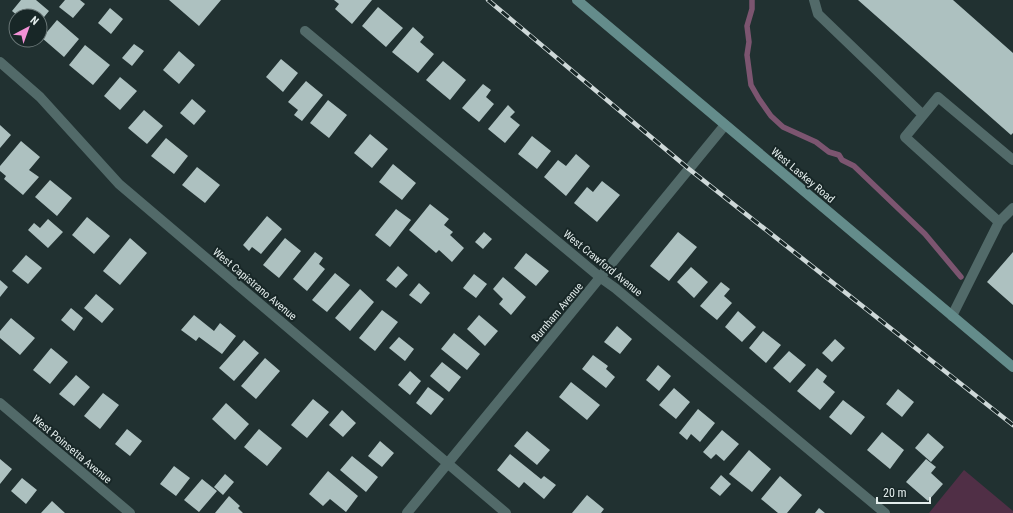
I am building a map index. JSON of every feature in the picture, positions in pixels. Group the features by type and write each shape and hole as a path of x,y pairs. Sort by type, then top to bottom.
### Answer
{"main road":[{"name":"West Laskey Road","path":"577,0 1013,367"}],"street":[{"path":"814,0 818,14 922,114"},
{"name":"West Crawford Avenue","path":"306,31 885,513"},
{"name":"West Capistrano Avenue","path":"0,62 40,97 119,184 506,513"},
{"path":"999,222 905,137 922,114 938,97 1011,155"},
{"name":"Burnham Avenue","path":"407,513 725,125"},
{"path":"952,316 999,222 1013,208"},
{"name":"West Poinsetta Avenue","path":"0,403 130,513"}],"shaded area":[{"path":"964,470 1013,511 1013,513 929,513"}],"building":[{"path":"21,0 36,0 45,8 14,8"},
{"path":"65,0 80,0 85,4 73,18 59,7"},
{"path":"169,0 221,0 199,26"},
{"path":"334,0 372,0 352,24 335,9 339,4"},
{"path":"858,0 953,0 1013,53 1013,133 1011,135"},
{"path":"378,7 403,28 386,47 362,26"},
{"path":"110,8 123,19 111,34 98,23"},
{"path":"57,20 79,39 64,57 48,43 48,31"},
{"path":"413,27 424,37 420,42 434,54 418,73 392,52"},
{"path":"134,44 144,51 132,66 122,58"},
{"path":"85,45 110,65 93,85 69,65"},
{"path":"179,51 195,65 179,84 163,70"},
{"path":"281,59 298,73 283,92 266,77"},
{"path":"443,61 466,80 450,100 426,80"},
{"path":"120,77 137,91 120,110 104,96"},
{"path":"306,81 323,95 302,121 294,115 298,110 288,102"},
{"path":"483,84 491,90 486,97 494,104 479,122 462,108"},
{"path":"192,99 206,111 194,125 180,113"},
{"path":"328,100 347,115 329,138 310,123"},
{"path":"508,105 515,112 510,117 520,125 505,143 488,129"},
{"path":"144,110 163,126 147,144 128,128"},
{"path":"0,125 11,135 0,148"},
{"path":"370,134 388,149 372,168 354,153"},
{"path":"532,136 551,151 537,169 518,154"},
{"path":"166,138 188,156 174,174 151,156"},
{"path":"21,141 40,157 29,170 39,177 23,195 4,179 6,176 0,171 0,166"},
{"path":"576,154 590,166 566,196 544,177 558,160 566,166"},
{"path":"393,164 416,183 402,200 379,182"},
{"path":"197,167 220,185 205,203 182,185"},
{"path":"50,180 72,198 57,216 35,197"},
{"path":"602,181 620,195 597,222 574,203 587,187 593,192"},
{"path":"430,204 449,219 444,225 453,232 450,235 464,248 452,262 439,250 436,253 409,230"},
{"path":"396,209 411,220 390,247 375,235"},
{"path":"267,216 282,229 261,254 252,247 249,251 243,245"},
{"path":"87,217 110,236 94,254 72,235"},
{"path":"48,219 63,232 48,248 28,230 34,223 40,228"},
{"path":"484,232 492,239 483,249 475,242"},
{"path":"678,232 697,247 669,281 650,266"},
{"path":"130,238 147,253 120,285 103,271"},
{"path":"285,238 301,251 279,278 263,265"},
{"path":"315,252 323,258 319,264 325,269 307,291 293,279"},
{"path":"1013,252 1013,305 987,282"},
{"path":"526,253 549,271 536,286 514,268"},
{"path":"26,255 42,268 28,284 12,271"},
{"path":"398,266 408,275 396,288 386,280"},
{"path":"691,267 708,282 694,298 677,282"},
{"path":"335,273 350,285 327,312 312,300"},
{"path":"474,274 487,284 476,298 463,288"},
{"path":"503,277 526,297 511,315 499,304 503,299 493,289"},
{"path":"0,280 8,287 0,297"},
{"path":"721,282 730,289 724,296 732,303 717,320 700,306"},
{"path":"419,283 430,293 421,304 409,295"},
{"path":"360,289 374,302 350,331 335,318"},
{"path":"96,294 114,309 102,323 84,308"},
{"path":"71,308 83,318 74,331 61,320"},
{"path":"382,310 398,322 375,351 359,338"},
{"path":"738,311 756,327 742,342 725,327"},
{"path":"194,315 214,331 220,323 236,336 222,354 199,337 196,341 181,330"},
{"path":"479,315 498,331 485,346 467,329"},
{"path":"11,318 35,338 20,355 0,338 0,331"},
{"path":"617,326 632,339 620,354 604,342"},
{"path":"763,331 781,345 766,363 749,348"},
{"path":"454,333 480,354 467,370 441,349"},
{"path":"399,337 414,349 405,361 389,348"},
{"path":"835,339 845,348 832,362 822,353"},
{"path":"244,340 259,353 234,381 219,368"},
{"path":"51,348 68,362 50,384 33,370"},
{"path":"789,351 806,365 790,383 773,368"},
{"path":"593,355 608,366 606,369 615,377 606,388 582,369"},
{"path":"265,358 280,371 256,399 241,386"},
{"path":"442,362 461,377 449,392 430,376"},
{"path":"658,365 671,376 659,391 646,380"},
{"path":"817,368 827,376 823,382 835,392 820,410 797,391"},
{"path":"410,371 421,381 410,395 398,385"},
{"path":"76,375 90,387 74,406 59,394"},
{"path":"571,382 600,405 587,420 559,397"},
{"path":"428,387 444,399 431,415 416,403"},
{"path":"674,388 690,402 676,419 659,405"},
{"path":"898,389 914,402 902,417 886,404"},
{"path":"103,393 119,405 100,429 84,416"},
{"path":"313,399 329,412 307,438 291,425"},
{"path":"843,400 865,417 851,435 829,417"},
{"path":"226,403 249,424 235,440 212,419"},
{"path":"698,409 715,423 700,442 691,434 687,440 679,433"},
{"path":"342,410 356,423 343,437 329,425"},
{"path":"127,429 142,441 130,456 115,444"},
{"path":"259,429 282,448 267,466 244,447"},
{"path":"722,430 739,444 724,461 716,454 711,459 703,452"},
{"path":"527,431 550,450 537,465 514,446"},
{"path":"882,432 904,450 890,469 867,450"},
{"path":"928,433 944,447 931,462 915,448"},
{"path":"380,441 394,453 382,467 368,456"},
{"path":"749,450 771,469 752,492 729,474"},
{"path":"510,454 541,479 544,476 556,485 544,499 524,482 519,488 497,470"},
{"path":"352,456 378,477 366,492 340,470"},
{"path":"0,459 12,469 0,484"},
{"path":"926,459 936,467 931,473 943,484 928,501 906,482"},
{"path":"174,466 190,478 176,496 160,484"},
{"path":"328,471 358,496 346,512 330,499 323,506 309,494"},
{"path":"225,474 234,482 223,495 214,487"},
{"path":"721,475 731,484 720,496 710,488"},
{"path":"780,476 802,495 787,513 778,513 761,499"},
{"path":"22,478 37,490 26,504 11,491"},
{"path":"202,479 217,491 199,512 184,500"},
{"path":"587,495 604,509 601,513 572,513"},
{"path":"229,496 240,506 238,508 243,513 215,513"},
{"path":"52,501 65,513 41,513"},
{"path":"819,508 825,513 815,513"}],"waterway":[{"path":"752,0 752,9 747,26 749,42 747,55 751,85 771,116 783,127 816,142 829,152 839,155 842,160 854,166 925,234 961,277"}],"railway":[{"path":"488,0 689,169 1013,425"}]}
